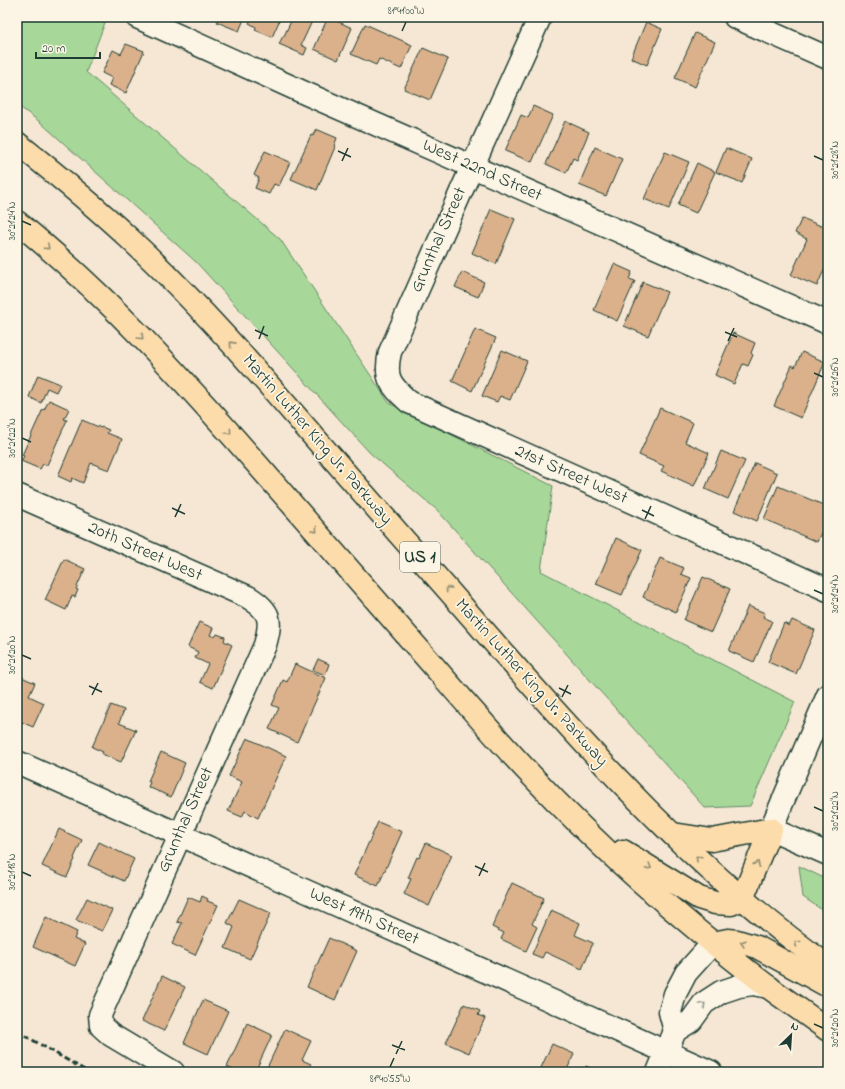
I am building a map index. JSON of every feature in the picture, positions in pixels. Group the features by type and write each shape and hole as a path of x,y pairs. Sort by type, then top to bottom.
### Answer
{"highway":[{"name":"Martin Luther King Jr. Parkway","path":"17,143 65,181 132,241 197,306 262,376 546,701 640,804 742,899 828,966"},
{"path":"17,222 101,297 162,358 222,424 484,724 580,825 627,869 713,943 768,987 828,1030"},
{"path":"580,825 699,898 715,903 731,904 742,899 771,829"},
{"path":"673,834 712,840 771,829"},
{"path":"713,943 728,940 757,947 828,986"}],"street":[{"name":"West 22nd Street","path":"137,17 472,167 828,323"},
{"name":"Grunthal Street","path":"389,379 388,364 390,352 540,17"},
{"path":"735,17 828,58"},
{"name":"21st Street West","path":"389,379 397,391 409,402 828,590"},
{"name":"20th Street West","path":"17,495 248,597 260,605 268,614"},
{"name":"Grunthal Street","path":"173,1072 111,1035 101,1026 100,1015 265,645 269,630 268,614"},
{"path":"828,695 771,829 828,854"},
{"name":"West 19th Street","path":"17,762 711,1072"},
{"path":"675,1031 670,1012 675,994 686,973 713,943"},
{"path":"658,1072 675,1031 690,1021 704,1003 721,992 739,986 753,984 768,987"}],"green space":[{"path":"17,17 99,17 106,20 86,72 280,239 389,403 553,486 541,571 795,702 750,806 705,808 437,510 370,453 196,262 40,122 17,105"},
{"path":"799,866 828,880 828,914 803,897"}],"building":[{"path":"219,17 245,17 239,31 217,22"},
{"path":"252,17 281,17 272,37 255,30 256,27 249,23"},
{"path":"293,17 314,17 301,45 307,48 304,55 279,44"},
{"path":"328,17 352,28 338,60 314,49"},
{"path":"646,22 662,29 647,65 631,58"},
{"path":"365,24 412,45 401,69 379,59 376,65 351,54"},
{"path":"695,33 715,42 695,87 675,78"},
{"path":"126,44 144,51 126,93 109,85 112,78 102,73 113,50 121,54"},
{"path":"423,48 448,59 430,100 404,89"},
{"path":"533,106 553,115 532,162 505,151 521,115 528,118"},
{"path":"565,121 589,132 577,160 573,158 566,173 546,164"},
{"path":"316,129 337,138 335,147 317,190 291,179 311,135 313,136"},
{"path":"595,147 622,159 606,196 579,185"},
{"path":"726,148 752,159 742,183 716,172"},
{"path":"265,151 290,162 279,186 274,184 269,194 255,188 259,178 254,175"},
{"path":"665,152 689,162 669,209 644,199"},
{"path":"697,163 715,172 696,213 678,205"},
{"path":"491,209 515,219 496,264 472,253"},
{"path":"802,218 828,229 828,261 817,286 791,275 807,239 795,233"},
{"path":"614,264 632,272 629,279 635,281 617,321 594,310"},
{"path":"462,272 484,282 478,297 455,287"},
{"path":"643,282 667,292 648,336 624,326"},
{"path":"475,329 496,338 472,391 452,381"},
{"path":"733,333 755,343 751,353 753,355 748,366 743,364 734,384 715,375"},
{"path":"502,350 527,361 510,400 500,396 497,402 482,396"},
{"path":"802,352 825,362 801,418 774,406 792,365 795,367"},
{"path":"38,375 60,384 56,392 47,388 41,403 29,397"},
{"path":"49,400 69,409 64,419 67,420 47,465 43,464 40,469 21,461 24,456 22,455 43,409 44,410"},
{"path":"660,408 693,423 685,442 709,453 694,486 661,471 664,466 639,455"},
{"path":"82,420 109,430 107,433 122,439 109,470 91,463 83,483 72,478 71,482 58,476"},
{"path":"721,451 745,461 728,499 705,489"},
{"path":"755,463 777,473 757,521 734,511"},
{"path":"778,486 828,507 828,517 817,542 764,519"},
{"path":"616,538 642,550 622,595 596,584"},
{"path":"660,558 684,568 681,574 691,578 676,612 643,597"},
{"path":"64,559 85,569 76,589 78,590 75,597 72,596 66,610 45,600"},
{"path":"703,577 730,589 711,632 684,620"},
{"path":"748,606 765,613 763,617 772,621 754,662 729,651"},
{"path":"792,620 815,630 796,674 768,662 784,623 789,626"},
{"path":"199,622 213,628 210,635 215,637 217,634 225,637 224,641 232,645 213,688 200,682 208,664 195,658 198,652 188,647"},
{"path":"318,659 329,664 325,675 313,670"},
{"path":"295,664 326,678 297,742 269,729 279,708 272,705 283,680 287,682"},
{"path":"17,675 35,683 29,696 44,703 33,727 17,720"},
{"path":"111,705 124,710 119,723 136,730 121,762 102,754 103,752 92,747"},
{"path":"247,738 286,756 258,818 245,811 242,817 228,811 242,782 229,776"},
{"path":"161,752 185,763 171,797 148,787 150,782 148,781"},
{"path":"378,822 402,832 378,886 354,875"},
{"path":"59,829 82,840 67,877 42,866"},
{"path":"99,842 134,859 124,881 88,865"},
{"path":"426,843 452,855 429,906 404,894 411,879 408,878 417,857 419,858"},
{"path":"512,883 544,898 532,924 537,927 526,951 501,939 504,933 492,927"},
{"path":"202,896 208,899 207,901 218,905 195,955 172,944 182,923 177,922 188,897 200,902"},
{"path":"87,898 112,910 102,931 76,920"},
{"path":"239,899 271,913 250,959 225,948 234,927 227,923"},
{"path":"551,910 580,923 575,935 593,943 582,969 545,952 542,958 532,954"},
{"path":"46,917 77,932 74,939 85,944 75,966 33,947"},
{"path":"329,938 357,951 335,1000 307,987"},
{"path":"162,976 185,987 164,1031 142,1021"},
{"path":"203,1000 228,1011 208,1054 184,1043"},
{"path":"464,1004 480,1011 478,1015 485,1018 469,1053 446,1043"},
{"path":"247,1023 272,1035 255,1072 238,1072 227,1067"},
{"path":"285,1029 311,1041 302,1060 311,1064 307,1072 265,1072"},
{"path":"552,1044 574,1054 566,1072 539,1072"},
{"path":"586,1066 599,1072 583,1072"}],"railway":[{"path":"17,1031 88,1072"}]}
